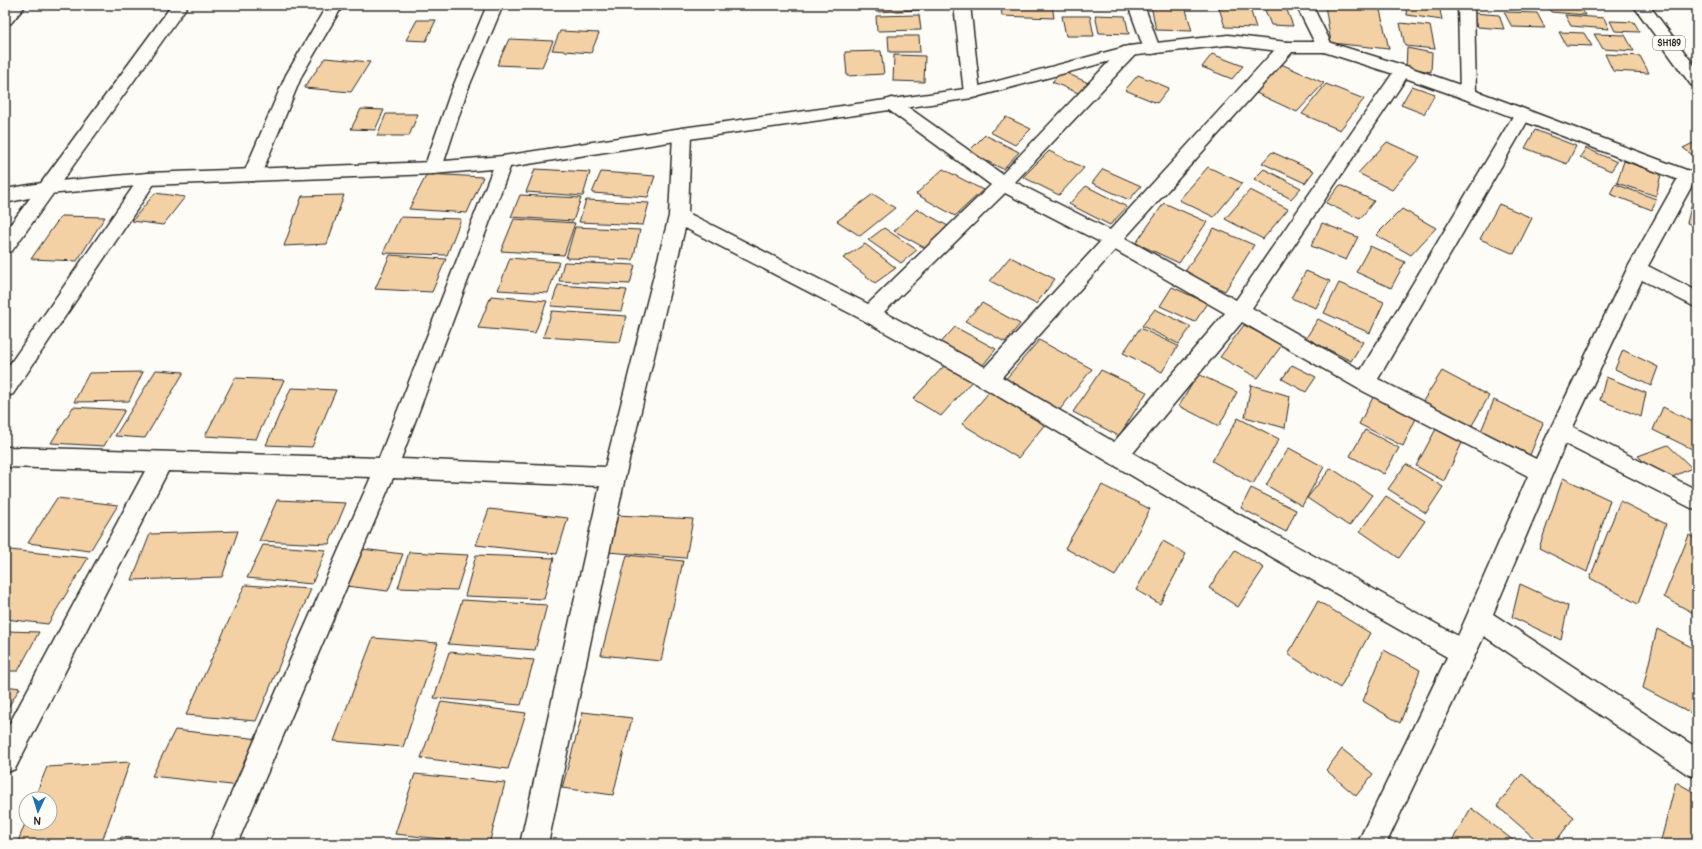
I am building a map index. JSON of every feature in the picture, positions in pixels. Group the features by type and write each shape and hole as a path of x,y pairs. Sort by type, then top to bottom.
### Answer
{"street":[{"path":"5,20 18,5"},
{"path":"5,246 180,5"},
{"path":"252,175 294,75 335,5"},
{"path":"433,168 458,94 495,5"},
{"path":"962,5 972,93"},
{"path":"1136,5 1152,48"},
{"path":"1304,5 1325,47"},
{"path":"1466,5 1468,94"},
{"name":"SH189","path":"1641,5 1696,78"},
{"path":"5,196 48,188 148,179 433,168 504,162 682,134 972,93 1129,51 1228,40 1287,47 1325,47 1404,71 1468,94 1692,180 1637,269 1542,472 1479,619 1371,844"},
{"path":"987,380 1287,47"},
{"path":"870,314 1003,184 1129,51"},
{"path":"1118,455 1239,311 1404,71"},
{"path":"892,104 1003,184 1113,240 1365,382 1542,472"},
{"path":"1365,382 1522,115"},
{"path":"534,844 614,477 678,216 682,134"},
{"path":"222,844 386,468 504,162"},
{"path":"5,388 148,179"},
{"path":"678,216 870,314 1118,455 1196,502 1462,652"},
{"path":"1637,269 1697,300"},
{"path":"1561,431 1697,501"},
{"path":"5,457 386,468 614,477"},
{"path":"5,759 161,462"},
{"path":"1479,619 1697,764"}],"building":[{"path":"875,5 918,5 919,10 876,12"},
{"path":"1001,5 1052,5 1054,18 1002,16"},
{"path":"1151,5 1185,6 1192,31 1156,30"},
{"path":"1218,5 1249,5 1256,28 1225,27"},
{"path":"1263,5 1285,5 1293,26 1271,25"},
{"path":"1325,5 1380,10 1389,49 1331,43"},
{"path":"1405,5 1439,5 1442,20 1407,15"},
{"path":"1547,5 1580,5 1585,15 1551,12"},
{"path":"1504,12 1537,13 1545,28 1512,27"},
{"path":"1473,13 1499,15 1504,29 1478,27"},
{"path":"919,15 921,30 877,31 876,16"},
{"path":"1095,15 1125,16 1129,34 1099,33"},
{"path":"1565,15 1604,18 1609,29 1571,26"},
{"path":"1062,16 1090,16 1094,36 1066,36"},
{"path":"417,20 436,20 426,41 406,40"},
{"path":"1610,21 1634,22 1640,32 1615,31"},
{"path":"1400,23 1430,26 1435,49 1405,46"},
{"path":"560,31 599,33 591,53 552,50"},
{"path":"1559,32 1584,33 1592,46 1566,45"},
{"path":"1594,34 1625,35 1634,51 1603,49"},
{"path":"888,36 919,36 920,52 889,52"},
{"path":"509,39 553,41 542,67 497,65"},
{"path":"1407,48 1432,53 1431,72 1406,67"},
{"path":"881,51 884,74 847,76 845,52"},
{"path":"1212,54 1243,66 1232,79 1202,67"},
{"path":"1605,54 1640,56 1649,73 1613,71"},
{"path":"894,55 925,56 924,82 893,81"},
{"path":"325,58 370,62 351,92 304,88"},
{"path":"1281,64 1324,83 1297,112 1254,92"},
{"path":"1062,71 1093,85 1083,95 1052,82"},
{"path":"1138,75 1169,88 1157,103 1125,90"},
{"path":"1326,84 1364,99 1340,130 1302,114"},
{"path":"1412,86 1435,94 1424,114 1401,105"},
{"path":"361,109 384,110 375,130 351,129"},
{"path":"386,114 418,114 409,136 377,136"},
{"path":"1006,117 1031,129 1015,145 990,132"},
{"path":"1535,130 1576,146 1567,164 1525,148"},
{"path":"985,135 1019,152 1003,169 968,152"},
{"path":"1697,141 1697,155 1694,156 1683,148"},
{"path":"1387,142 1420,157 1392,190 1358,173"},
{"path":"1586,148 1617,162 1611,171 1580,157"},
{"path":"1049,151 1084,168 1059,195 1023,177"},
{"path":"1272,152 1314,171 1305,183 1262,163"},
{"path":"1624,161 1661,174 1656,196 1617,183"},
{"path":"1208,167 1242,183 1214,217 1179,200"},
{"path":"535,169 590,172 583,196 526,192"},
{"path":"943,169 983,190 955,216 916,194"},
{"path":"1103,169 1141,186 1129,200 1092,183"},
{"path":"1264,169 1301,188 1291,199 1254,179"},
{"path":"601,172 655,176 648,197 592,193"},
{"path":"427,174 483,177 467,213 409,209"},
{"path":"1615,184 1656,199 1652,210 1610,194"},
{"path":"1340,185 1374,201 1360,219 1326,203"},
{"path":"1086,186 1127,207 1110,225 1069,204"},
{"path":"1250,190 1288,209 1263,239 1225,219"},
{"path":"155,193 185,197 163,225 132,221"},
{"path":"873,194 895,208 860,236 837,221"},
{"path":"344,195 327,244 284,246 302,196"},
{"path":"520,195 581,198 573,221 511,217"},
{"path":"1694,195 1697,196 1697,227 1687,223"},
{"path":"586,200 649,203 643,225 579,222"},
{"path":"1164,203 1207,222 1179,263 1136,243"},
{"path":"1499,204 1532,218 1514,254 1480,239"},
{"path":"917,209 948,226 925,248 894,231"},
{"path":"1402,209 1436,228 1411,255 1376,235"},
{"path":"61,216 105,217 77,261 31,259"},
{"path":"400,217 461,219 447,255 383,253"},
{"path":"514,219 575,223 564,255 501,251"},
{"path":"1322,223 1358,237 1346,260 1311,246"},
{"path":"575,227 640,230 633,260 566,258"},
{"path":"884,228 917,250 901,263 868,240"},
{"path":"1214,228 1254,245 1225,291 1184,273"},
{"path":"865,244 896,268 875,283 843,258"},
{"path":"1370,246 1405,262 1391,288 1356,272"},
{"path":"390,255 446,259 432,292 375,289"},
{"path":"1010,257 1055,279 1036,304 990,281"},
{"path":"510,258 559,262 548,293 498,290"},
{"path":"564,262 635,265 630,284 559,281"},
{"path":"1306,271 1330,281 1316,308 1291,298"},
{"path":"1339,283 1384,302 1370,333 1324,313"},
{"path":"558,285 627,290 621,311 551,306"},
{"path":"1172,287 1207,303 1195,322 1160,306"},
{"path":"491,296 547,301 535,333 478,328"},
{"path":"982,303 1020,324 1005,342 965,321"},
{"path":"1155,309 1191,327 1179,344 1142,326"},
{"path":"552,311 627,316 620,342 543,337"},
{"path":"1318,319 1363,342 1351,361 1306,338"},
{"path":"1244,325 1282,345 1258,378 1220,357"},
{"path":"955,327 996,349 978,371 937,347"},
{"path":"1140,328 1178,346 1162,372 1123,353"},
{"path":"1039,340 1092,369 1058,412 1004,381"},
{"path":"1623,350 1658,367 1651,386 1615,369"},
{"path":"945,365 972,381 941,416 913,399"},
{"path":"1292,365 1316,377 1306,392 1282,379"},
{"path":"156,370 184,372 145,438 115,436"},
{"path":"1101,370 1147,392 1119,436 1073,412"},
{"path":"1442,371 1489,396 1471,427 1423,401"},
{"path":"143,372 129,401 74,402 89,373"},
{"path":"1198,374 1237,392 1219,426 1179,406"},
{"path":"1606,377 1646,393 1641,417 1600,400"},
{"path":"235,378 284,380 256,439 205,436"},
{"path":"1251,385 1290,396 1285,428 1245,417"},
{"path":"291,388 336,390 312,447 266,445"},
{"path":"990,391 1045,424 1018,458 962,424"},
{"path":"1376,392 1419,412 1403,446 1359,424"},
{"path":"1494,400 1543,423 1530,455 1481,431"},
{"path":"73,407 125,410 104,446 51,443"},
{"path":"1663,407 1697,424 1697,437 1692,449 1653,430"},
{"path":"1238,418 1279,439 1253,484 1212,461"},
{"path":"1436,429 1462,443 1444,481 1416,466"},
{"path":"1365,430 1399,448 1384,474 1350,456"},
{"path":"1668,445 1692,468 1663,481 1638,456"},
{"path":"1289,448 1324,467 1302,506 1266,485"},
{"path":"1406,464 1443,487 1426,513 1388,489"},
{"path":"1331,468 1372,495 1349,526 1307,498"},
{"path":"1563,478 1610,500 1587,572 1539,548"},
{"path":"1102,485 1150,509 1115,576 1065,548"},
{"path":"1251,488 1296,510 1286,532 1241,508"},
{"path":"1386,496 1425,521 1399,558 1360,531"},
{"path":"57,498 118,505 90,551 28,543"},
{"path":"277,500 346,503 329,544 259,541"},
{"path":"1620,501 1666,524 1638,604 1590,578"},
{"path":"489,509 568,518 557,554 476,545"},
{"path":"616,515 693,519 686,558 607,552"},
{"path":"238,531 222,577 132,580 150,534"},
{"path":"1689,535 1697,540 1697,615 1664,597"},
{"path":"1163,541 1186,554 1160,604 1136,590"},
{"path":"263,545 326,550 312,584 247,578"},
{"path":"362,549 403,554 388,591 346,586"},
{"path":"10,550 88,558 48,624 5,619 5,558"},
{"path":"1235,550 1264,568 1238,607 1209,588"},
{"path":"409,552 468,555 457,590 398,588"},
{"path":"476,555 554,558 544,599 465,596"},
{"path":"627,555 683,561 661,661 601,655"},
{"path":"1520,584 1568,606 1561,640 1512,617"},
{"path":"245,585 311,589 256,721 186,715"},
{"path":"462,600 547,605 535,650 448,644"},
{"path":"1318,601 1370,633 1340,688 1288,654"},
{"path":"1657,629 1697,650 1697,716 1643,688"},
{"path":"5,631 39,632 18,671 5,671"},
{"path":"373,638 438,643 403,747 334,741"},
{"path":"1384,650 1420,670 1400,723 1363,701"},
{"path":"449,652 534,660 521,705 434,698"},
{"path":"5,686 20,688 5,712"},
{"path":"441,702 526,713 508,769 421,758"},
{"path":"583,712 632,718 613,795 562,788"},
{"path":"175,730 260,739 240,786 152,776"},
{"path":"1342,749 1373,774 1356,796 1326,770"},
{"path":"130,762 101,844 17,844 22,831 58,831 58,791 37,791 47,767"},
{"path":"415,774 505,783 489,844 395,834"},
{"path":"1522,774 1574,817 1554,844 1541,844 1497,806"},
{"path":"1676,782 1697,794 1697,844 1660,844"},
{"path":"1471,808 1518,844 1450,844"},
{"path":"121,837 200,844 118,844"}]}
